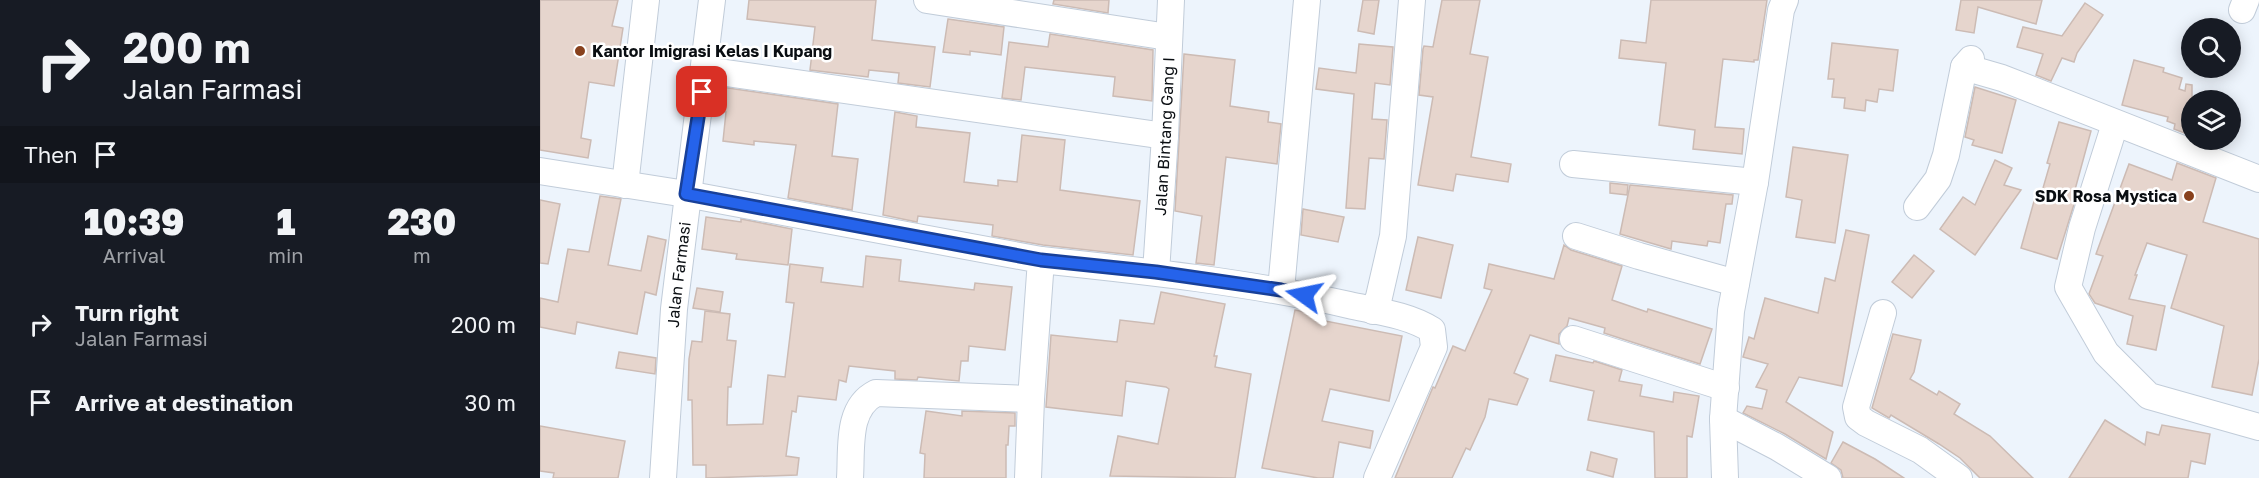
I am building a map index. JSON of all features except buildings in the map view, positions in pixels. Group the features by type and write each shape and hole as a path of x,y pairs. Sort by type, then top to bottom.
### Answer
{"street":[{"path":"625,185 646,0"},
{"name":"Jalan Farmasi","path":"663,478 674,309 686,194 705,70 712,0"},
{"path":"927,0 1168,37"},
{"name":"Jalan Bintang Gang I","path":"1156,272 1171,0"},
{"path":"1281,290 1307,0"},
{"path":"1373,311 1379,297 1393,236 1412,0"},
{"path":"1725,478 1723,419 1731,311 1755,182 1781,10 1785,0"},
{"path":"1917,207 1938,179 1968,63 2115,124 2259,178"},
{"path":"705,70 1165,136"},
{"path":"2115,124 2082,228 2068,287 2106,353 2149,396 2259,427"},
{"path":"1573,164 1755,182"},
{"path":"540,171 686,194 1041,260 1156,272 1281,290 1424,324 1432,330 1435,338 1434,347 1377,478"},
{"path":"1576,236 1639,256 1736,282"},
{"path":"1028,478 1041,260"},
{"path":"1882,313 1857,407 1858,417 1920,450 1959,478"},
{"path":"1574,339 1726,388"},
{"path":"850,478 856,412 870,396 876,393 1031,399"},
{"path":"1723,419 1777,447 1828,478"}],"place":[{"name":"Kantor Imigrasi Kelas I Kupang","path":"580,51"},
{"name":"SDK Rosa Mystica","path":"2189,196"}],"route":[{"path":"702,92 686,194 1041,260 1156,272 1304,295"}]}
